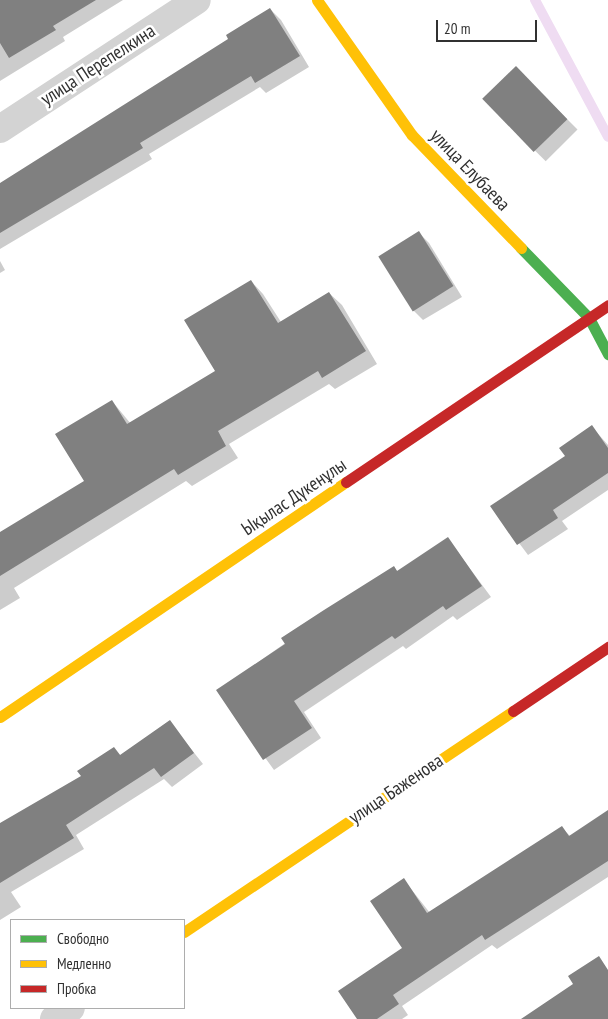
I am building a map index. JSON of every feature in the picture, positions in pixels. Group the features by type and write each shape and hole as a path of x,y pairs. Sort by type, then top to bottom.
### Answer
{"street":[{"name":"улица Перепелкина","path":"0,129 196,0"},
{"name":"улица Елубаева","path":"317,0 412,135 589,318 608,354"},
{"name":"Ықылас Дүкенұлы","path":"0,717 608,305"},
{"name":"улица Баженова","path":"185,931 608,647"},
{"path":"54,1019 69,1009"}],"building":[{"path":"0,0 96,0 53,26 56,30 9,58 0,43"},
{"path":"270,8 300,56 255,83 251,76 140,143 143,148 0,233 0,183 228,39 226,35"},
{"path":"516,66 567,119 534,152 482,99"},
{"path":"419,231 453,286 413,312 378,256"},
{"path":"251,280 278,323 329,292 366,351 322,378 318,371 218,431 226,446 178,475 174,469 0,576 0,532 84,481 55,434 112,400 127,424 215,371 184,320"},
{"path":"592,425 608,448 608,473 553,510 558,518 517,545 490,506 565,456 559,448"},
{"path":"448,537 482,586 446,610 443,606 395,639 392,636 294,701 312,728 263,760 216,690 285,644 281,638 394,566 397,571"},
{"path":"170,720 194,753 161,777 154,768 66,825 74,838 0,883 0,823 81,776 77,771 114,747 120,755"},
{"path":"608,810 608,861 485,940 482,935 393,995 399,1004 377,1019 357,1019 338,991 402,948 370,901 404,878 427,913 562,826 569,836"},
{"path":"599,956 608,970 608,1019 521,1019 573,984 568,976"}],"waterway":[{"path":"535,0 608,137"}],"traffic: fast":[{"path":"521,248 589,318 608,354"}],"traffic: slow":[{"path":"317,0 412,135 521,248"},
{"path":"0,717 346,482"},
{"path":"185,931 513,711"}],"traffic: jam":[{"path":"346,482 608,305"},
{"path":"513,711 608,647"}]}
